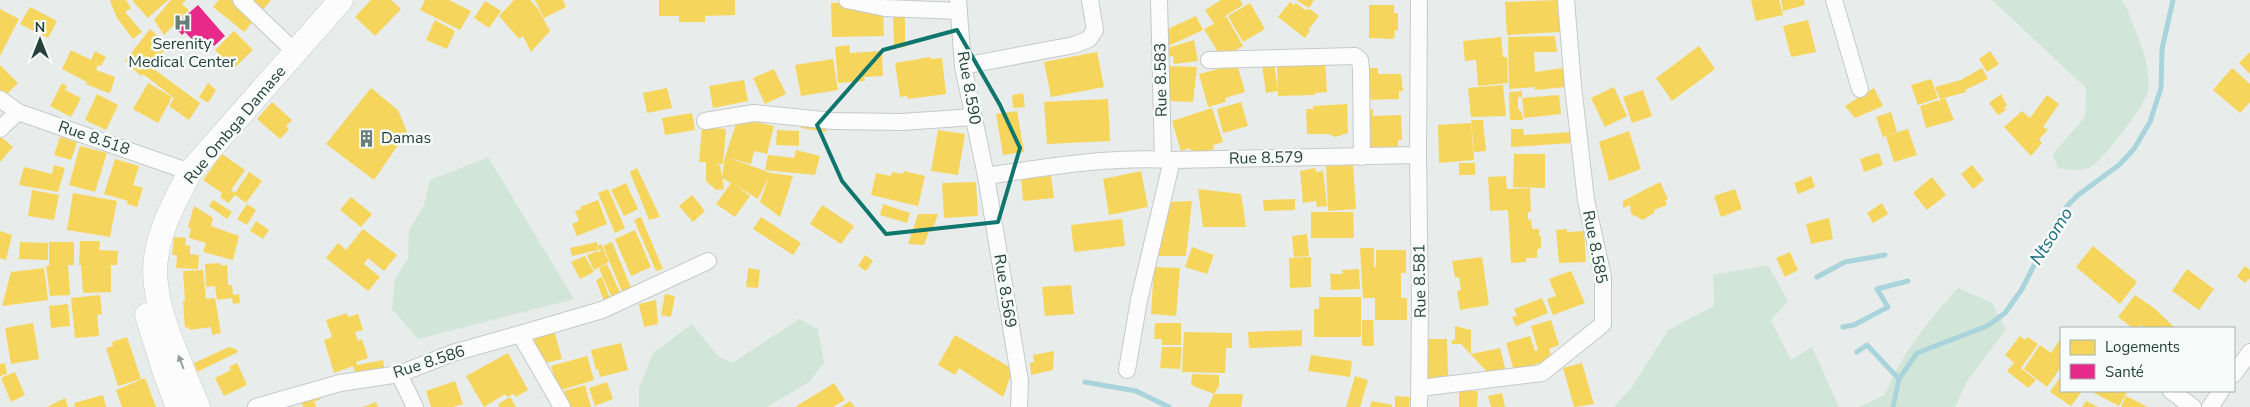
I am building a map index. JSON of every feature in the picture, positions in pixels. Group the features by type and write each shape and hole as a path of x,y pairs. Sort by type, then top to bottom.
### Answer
{"main road":[{"name":"Rue Ombga Damase","path":"290,47 321,0"},
{"name":"Rue Ombga Damase","path":"178,407 146,312 142,281 145,251 154,208 183,169 290,47 341,0"},
{"name":"Rue Ombga Damase","path":"183,169 160,240 155,272 164,317 198,407"}],"street":[{"path":"241,0 290,47"},
{"path":"847,0 885,8 959,6"},
{"path":"963,66 1074,45 1089,39 1095,30 1090,0"},
{"name":"Rue 8.583","path":"1159,0 1168,160"},
{"path":"1418,155 1419,0"},
{"name":"Rue 8.585","path":"1420,388 1542,373 1603,324 1603,277 1586,200 1573,86 1566,0"},
{"path":"1834,0 1860,88"},
{"name":"Rue 8.590","path":"959,6 963,66 986,176"},
{"path":"1208,60 1355,56 1360,60 1361,69 1362,157"},
{"name":"Rue 8.518","path":"0,99 18,112 183,169"},
{"path":"0,129 18,112"},
{"path":"705,121 754,113 833,121 902,122 974,117"},
{"name":"Rue 8.579","path":"986,176 1112,160 1418,155"},
{"name":"Rue 8.581","path":"1418,155 1419,407"},
{"path":"1127,370 1139,300 1168,160"},
{"name":"Rue 8.569","path":"986,176 1020,381 1019,407"},
{"name":"Rue 8.586","path":"256,407 340,383 399,374 453,353 602,310 708,261"},
{"path":"520,334 562,407"},
{"path":"2235,373 2250,352"},
{"path":"399,374 414,407"},
{"path":"2172,392 2193,407"},
{"path":"2210,407 2221,392"}],"highlighted area":[{"path":"957,30 1000,105 1020,148 998,222 886,234 842,181 817,125 883,50"}],"green space":[{"path":"1992,0 2122,0 2126,6 2148,69 2148,90 2146,97 2124,131 2098,162 2092,166 2079,170 2058,168 2053,154 2085,117 2086,88"},
{"path":"488,157 574,299 418,339 392,309 395,279 408,258 409,231 424,205 430,180"},
{"path":"1768,265 1788,301 1771,320 1791,360 1812,347 1839,407 1614,407 1632,387 1668,330 1714,306 1713,275"},
{"path":"1958,288 1992,303 2006,329 1967,381 1955,407 1859,407 1885,395 1891,380 1916,338"},
{"path":"799,319 818,329 824,363 809,382 767,407 639,407 639,388 653,353 692,324 718,356 732,363"}],"building: Logements":[{"path":"111,0 126,0 131,8 125,12 142,32 133,39 117,18"},
{"path":"132,0 168,0 148,18"},
{"path":"171,0 186,0 182,4 189,10 164,35 154,20"},
{"path":"219,0 271,0 244,32 213,7"},
{"path":"371,0 391,0 401,9 375,36 355,17"},
{"path":"425,0 449,0 471,11 460,30 420,10"},
{"path":"514,0 530,0 539,10 550,31 531,52 523,36 519,39 499,16"},
{"path":"535,0 563,0 566,7 544,18"},
{"path":"659,0 735,0 735,15 705,16 705,22 679,22 679,16 659,16"},
{"path":"1221,0 1240,0 1243,5 1217,21 1226,16 1243,46 1224,57 1220,51 1218,52 1204,29 1214,24 1205,10"},
{"path":"1296,0 1314,0 1309,8"},
{"path":"1558,0 1560,32 1507,35 1505,2"},
{"path":"1751,0 1779,0 1783,15 1756,21"},
{"path":"1781,0 1804,0 1805,5 1783,11"},
{"path":"485,1 501,11 489,28 474,18"},
{"path":"1290,2 1294,5 1296,3 1305,10 1310,9 1319,16 1308,30 1310,31 1305,38 1278,17"},
{"path":"831,3 847,3 883,11 884,36 832,37"},
{"path":"1250,3 1265,29 1243,42 1228,16"},
{"path":"1369,5 1394,5 1394,13 1398,13 1398,30 1395,30 1394,39 1369,38"},
{"path":"30,7 57,21 48,38 20,24"},
{"path":"0,9 19,19 0,56"},
{"path":"905,13 905,47 894,48 893,14"},
{"path":"1196,16 1203,30 1162,49 1161,32"},
{"path":"435,20 455,31 447,49 426,40"},
{"path":"1808,20 1816,52 1791,57 1783,26"},
{"path":"150,29 168,45 151,67 200,103 189,120 169,106 174,98 143,74 141,76 125,61"},
{"path":"234,31 253,50 233,69 215,50"},
{"path":"1555,36 1557,52 1534,52 1535,72 1563,68 1566,87 1535,90 1535,87 1509,89 1508,37"},
{"path":"1501,37 1503,57 1507,57 1508,83 1478,86 1476,60 1465,61 1463,41"},
{"path":"1194,40 1198,61 1174,64 1173,56 1166,57 1164,49"},
{"path":"849,45 850,53 882,51 883,76 864,77 865,81 838,83 835,47"},
{"path":"1699,46 1715,69 1672,101 1656,78"},
{"path":"71,50 91,60 95,51 106,57 101,66 98,65 96,70 115,77 111,91 108,93 86,84 87,82 62,69"},
{"path":"1990,51 1999,64 1987,72 1979,59"},
{"path":"1097,52 1104,87 1051,97 1044,62"},
{"path":"2250,52 2250,74 2239,63"},
{"path":"930,57 931,59 942,58 946,94 908,99 907,96 900,97 895,63"},
{"path":"833,59 838,90 801,96 795,65"},
{"path":"1325,59 1327,92 1315,93 1315,95 1278,96 1278,91 1266,93 1262,65 1274,64 1278,89 1277,64"},
{"path":"1237,64 1245,92 1225,98 1226,102 1208,107 1199,74"},
{"path":"0,65 18,83 4,97 0,93"},
{"path":"1169,66 1197,67 1193,102 1167,101"},
{"path":"1365,68 1378,68 1378,74 1401,74 1403,91 1399,91 1399,99 1365,100"},
{"path":"1982,68 1988,79 1965,90 1966,92 1940,99 1935,87 1961,80"},
{"path":"2232,68 2250,84 2250,102 2240,113 2213,90"},
{"path":"774,69 786,94 765,104 753,78"},
{"path":"1931,79 1938,98 1918,105 1911,85"},
{"path":"744,80 748,101 713,108 709,86"},
{"path":"62,83 67,86 65,90 81,98 71,117 50,106"},
{"path":"148,83 172,97 158,123 133,109"},
{"path":"208,83 216,90 208,103 199,97"},
{"path":"1503,85 1506,116 1471,117 1468,88"},
{"path":"1614,87 1627,116 1605,127 1591,98"},
{"name":"Damas","path":"371,88 398,110 407,132 374,180 326,144"},
{"path":"667,88 672,108 647,113 643,93"},
{"path":"1874,88 1883,106 1855,118 1845,106"},
{"path":"1643,90 1652,116 1632,123 1623,97"},
{"path":"1522,91 1522,97 1518,97 1518,108 1522,113 1523,120 1510,120 1509,92"},
{"path":"1023,93 1025,107 1013,108 1012,95"},
{"path":"97,94 118,105 106,130 85,120"},
{"path":"2001,94 2007,106 2004,107 2006,110 1998,115 1989,103"},
{"path":"1559,95 1561,114 1524,118 1522,98"},
{"path":"2047,95 2059,104 2043,127 2048,130 2039,139 2042,143 2031,156 2004,127 2022,111 2030,118"},
{"path":"1945,98 1954,120 1926,128 1920,106 1939,100 1940,103 1940,100"},
{"path":"1108,99 1110,141 1047,144 1044,102"},
{"path":"272,102 292,120 286,126 289,129 280,139 257,119"},
{"path":"1241,102 1248,126 1223,133 1217,109"},
{"path":"1347,104 1348,133 1335,137 1329,134 1307,134 1306,109 1313,109 1313,106"},
{"path":"1212,108 1223,142 1213,145 1214,149 1192,155 1190,148 1181,151 1172,121"},
{"path":"1373,109 1373,116 1401,115 1402,140 1398,140 1398,147 1370,149 1364,110"},
{"path":"1017,111 1024,152 1003,155 996,114"},
{"path":"1891,112 1897,132 1883,137 1876,117"},
{"path":"692,113 695,130 665,135 662,118"},
{"path":"738,118 774,126 767,154 754,151 751,164 729,158 771,173 793,176 780,217 760,202 769,176 758,199 735,185 750,196 735,217 716,204 731,183 722,178 725,157"},
{"path":"802,120 827,124 826,132 801,128"},
{"path":"1471,120 1483,120 1486,151 1474,152"},
{"path":"1471,123 1474,160 1439,163 1438,125"},
{"path":"702,127 726,129 723,164 714,164 720,165 724,189 716,190 706,181 706,162 699,162"},
{"path":"1511,129 1523,129 1524,135 1572,132 1572,143 1511,147"},
{"path":"1908,129 1917,155 1894,162 1886,136"},
{"path":"777,130 799,131 799,146 776,145"},
{"path":"938,130 965,134 958,175 931,171"},
{"path":"1629,131 1641,169 1609,181 1599,142"},
{"path":"0,136 13,147 0,162"},
{"path":"60,137 77,142 71,160 54,155"},
{"path":"80,146 107,153 95,192 69,185"},
{"path":"796,150 820,156 815,175 765,170 768,155 794,158"},
{"path":"1879,153 1883,165 1864,172 1860,159"},
{"path":"222,154 245,170 231,190 235,193 249,172 262,181 246,203 235,195 228,203 220,197 222,193 203,180"},
{"path":"1514,154 1545,154 1545,188 1513,187"},
{"path":"115,159 139,166 133,185 143,188 137,207 127,204 128,201 104,194"},
{"path":"1459,163 1475,163 1475,175 1459,175"},
{"path":"54,165 65,168 58,192 19,185 24,167 52,174"},
{"path":"1353,165 1356,209 1328,211 1326,166"},
{"path":"1972,165 1984,180 1973,189 1961,174"},
{"path":"637,168 660,217 649,220 630,172"},
{"path":"1315,168 1316,172 1323,171 1327,206 1317,207 1316,201 1303,203 1300,171"},
{"path":"904,171 925,176 918,206 871,195 876,173 891,176 892,172 903,174"},
{"path":"1141,171 1148,207 1109,215 1103,179"},
{"path":"1051,176 1054,198 1023,201 1021,179"},
{"path":"1506,176 1507,189 1530,188 1531,212 1528,212 1528,220 1531,219 1532,229 1539,229 1541,247 1537,250 1537,258 1526,258 1526,262 1511,263 1508,210 1490,211 1488,177"},
{"path":"1811,176 1815,187 1798,194 1794,183"},
{"path":"1932,177 1946,195 1927,210 1913,193"},
{"path":"976,182 978,216 944,218 942,183"},
{"path":"1660,182 1668,199 1665,201 1667,205 1654,210 1655,212 1643,220 1631,214 1630,205 1623,208 1623,201"},
{"path":"626,183 638,209 624,216 611,190"},
{"path":"608,189 625,228 615,233 598,193"},
{"path":"1198,189 1241,194 1246,227 1203,227"},
{"path":"1735,189 1742,209 1721,217 1714,196"},
{"path":"32,190 59,195 54,220 28,216"},
{"path":"73,193 117,201 110,237 67,230"},
{"path":"692,195 705,211 693,222 679,206"},
{"path":"351,197 372,214 361,227 340,210"},
{"path":"1295,199 1295,210 1264,211 1263,200"},
{"path":"213,200 232,212 227,219 209,206"},
{"path":"598,200 607,224 577,236 572,224 579,221 575,211"},
{"path":"1192,201 1186,256 1158,256 1164,202"},
{"path":"1882,203 1888,214 1873,223 1867,213"},
{"path":"247,204 256,210 247,225 237,219"},
{"path":"883,204 910,213 907,223 880,215"},
{"path":"822,205 854,226 841,244 810,224"},
{"path":"194,206 213,218 211,226 239,236 233,260 203,252 206,243 189,238 191,229 188,227"},
{"path":"1311,212 1353,212 1354,238 1311,238"},
{"path":"918,214 938,214 932,232 929,231 924,245 908,244"},
{"path":"641,217 663,269 656,271 634,220"},
{"path":"761,217 801,243 793,255 753,229"},
{"path":"1829,218 1833,239 1811,244 1806,224"},
{"path":"1122,219 1125,246 1074,252 1071,225"},
{"path":"256,221 269,230 263,239 250,231"},
{"path":"363,229 397,255 384,271 368,258 364,264 380,277 368,291 326,258 338,243 346,250"},
{"path":"1567,229 1567,232 1584,231 1586,262 1559,263 1556,230"},
{"path":"635,230 651,267 631,276 615,239"},
{"path":"0,231 12,235 6,260 0,258"},
{"path":"1307,234 1309,256 1294,257 1292,236"},
{"path":"174,237 186,238 185,245 190,246 190,254 199,255 198,269 176,268 177,255 172,255"},
{"path":"80,241 100,241 99,250 118,251 117,265 111,265 111,292 83,293 81,265 79,265"},
{"path":"20,242 48,243 48,260 19,259"},
{"path":"49,242 74,242 74,265 68,265 70,295 50,296 46,266 49,266"},
{"path":"597,242 598,250 572,256 570,248"},
{"path":"612,242 632,290 623,294 603,246"},
{"path":"601,244 609,262 594,270 587,255 598,251 599,253 601,250 599,250 598,246"},
{"path":"2093,246 2137,282 2120,304 2076,267"},
{"path":"1192,247 1214,255 1207,274 1185,267"},
{"path":"1360,248 1374,248 1374,267 1376,267 1376,250 1406,250 1406,273 1401,273 1401,298 1407,298 1407,320 1375,320 1375,298 1363,298"},
{"path":"1790,252 1798,270 1785,277 1776,258"},
{"path":"865,255 873,261 866,271 858,266"},
{"path":"585,256 594,272 580,279 571,262"},
{"path":"1311,257 1311,287 1290,288 1289,258"},
{"path":"1482,257 1489,305 1460,310 1457,291 1461,290 1459,277 1455,278 1452,261"},
{"path":"220,263 221,266 227,265 228,285 232,285 233,295 239,294 240,303 233,304 232,298 217,300 215,286 206,287 205,264"},
{"path":"607,264 623,299 614,303 599,268"},
{"path":"2245,266 2250,270 2250,278 2245,283 2237,276"},
{"path":"1154,267 1180,268 1176,316 1151,314"},
{"path":"44,268 48,300 2,306 11,272"},
{"path":"748,268 760,270 758,288 746,287"},
{"path":"1359,269 1360,289 1331,290 1330,274 1343,274 1342,270"},
{"path":"2187,269 2214,289 2199,310 2172,291"},
{"path":"203,270 206,299 215,298 221,333 212,335 211,327 189,330 189,327 185,328 183,271"},
{"path":"1571,271 1585,303 1553,315 1547,299 1556,296 1549,279"},
{"path":"602,277 612,304 606,306 596,280"},
{"path":"1071,285 1074,314 1045,316 1042,287"},
{"path":"665,294 675,296 671,317 661,315"},
{"path":"100,295 102,314 97,315 99,336 75,338 71,298"},
{"path":"2135,295 2154,308 2174,327 2144,327 2141,325 2139,327 2132,327 2118,317"},
{"path":"1319,297 1361,297 1361,337 1314,337 1314,309 1319,309"},
{"path":"1542,298 1548,313 1516,326 1512,317 1517,316 1514,309"},
{"path":"656,300 658,324 644,327 639,304"},
{"path":"68,304 70,326 51,328 49,306"},
{"path":"347,313 348,317 358,314 363,330 355,332 358,341 362,339 368,358 356,362 357,365 383,360 385,372 356,377 353,366 334,373 324,340 332,337 326,320"},
{"path":"1362,320 1373,320 1374,346 1362,346"},
{"path":"1551,320 1559,345 1549,349 1552,359 1514,371 1506,343 1530,336 1535,351 1538,350 1531,326"},
{"path":"33,323 39,359 11,364 5,328"},
{"path":"1155,323 1181,323 1181,345 1162,345 1162,339 1154,339"},
{"path":"1455,326 1471,330 1471,354 1500,348 1506,372 1491,376 1461,344 1452,344 1452,340 1455,340"},
{"path":"554,330 562,359 541,364 533,336"},
{"path":"1302,330 1302,346 1249,348 1248,332"},
{"path":"1184,332 1232,333 1232,348 1226,348 1225,373 1182,372"},
{"path":"955,335 1013,369 1003,397 959,368 955,375 938,365"},
{"path":"2020,336 2025,340 2028,337 2038,344 2021,368 2036,380 2028,388 2007,371 2014,363 2005,355"},
{"path":"127,337 141,379 118,386 106,348 113,346 112,342"},
{"path":"1422,339 1447,339 1448,378 1423,379"},
{"path":"2060,340 2060,368 2047,387 2024,369 2040,345 2051,353"},
{"path":"621,343 628,370 600,377 598,369 596,370 591,350"},
{"path":"229,347 236,349 238,352 197,372 194,363"},
{"path":"1162,347 1182,347 1180,369 1160,368"},
{"path":"1054,351 1053,370 1031,375 1030,363 1034,362 1033,355"},
{"path":"508,353 528,390 516,397 514,394 507,397 505,394 484,407 466,376"},
{"path":"1311,355 1352,361 1350,377 1308,371"},
{"path":"587,356 594,380 558,391 551,366"},
{"path":"5,363 7,374 0,376 0,364"},
{"path":"237,363 247,385 224,396 215,378 231,370 229,367"},
{"path":"1582,363 1594,404 1574,407 1563,368"},
{"path":"15,372 25,395 11,402 1,378"},
{"path":"1192,374 1219,375 1219,386 1214,394 1191,385"},
{"path":"1355,376 1368,380 1360,407 1346,407"},
{"path":"2060,377 2060,392 2081,392 2071,406 2050,392"},
{"path":"145,378 156,407 122,407 116,390"},
{"path":"455,381 463,404 453,407 431,407 426,391"},
{"path":"607,382 613,399 595,406 589,388"},
{"path":"834,383 845,400 833,407 795,407"},
{"path":"585,385 591,407 569,407 564,391"},
{"path":"1459,391 1478,391 1477,407 1459,407"},
{"path":"2094,392 2127,392 2119,406"},
{"path":"1502,393 1505,407 1491,407 1488,396"},
{"path":"317,394 320,400 314,401 316,407 303,407 300,398"},
{"path":"1214,394 1243,394 1241,407 1208,407"},
{"path":"103,395 106,407 75,407 74,403"},
{"path":"1395,396 1410,397 1409,407 1395,407"},
{"path":"2126,396 2148,407 2121,407"},
{"path":"510,397 516,407 500,407 498,404"},
{"path":"65,398 68,407 47,407"},
{"path":"850,401 855,407 841,407"},
{"path":"1372,401 1392,405 1392,407 1370,407"},
{"path":"2086,401 2098,407 2082,407"},
{"path":"376,402 378,407 363,407"}],"building: Santé":[{"path":"198,5 225,36 214,46 211,42 202,50 185,32 182,35 174,26"}],"waterway":[{"name":"Ntsomo","path":"1893,407 1899,379 1917,353 1987,326 2005,313 2022,289 2054,226 2068,205 2078,195 2119,165 2134,149 2150,122 2161,88 2162,49 2173,0"},
{"path":"1817,277 1845,262 1885,255"},
{"path":"1843,327 1854,325 1888,307 1877,289 1908,281"},
{"path":"1857,352 1867,345 1899,379"},
{"path":"1085,382 1136,391 1169,407"}],"place":[{"name":"Serenity Medical Center","path":"182,22"},
{"name":"Damas","path":"367,138"}]}
